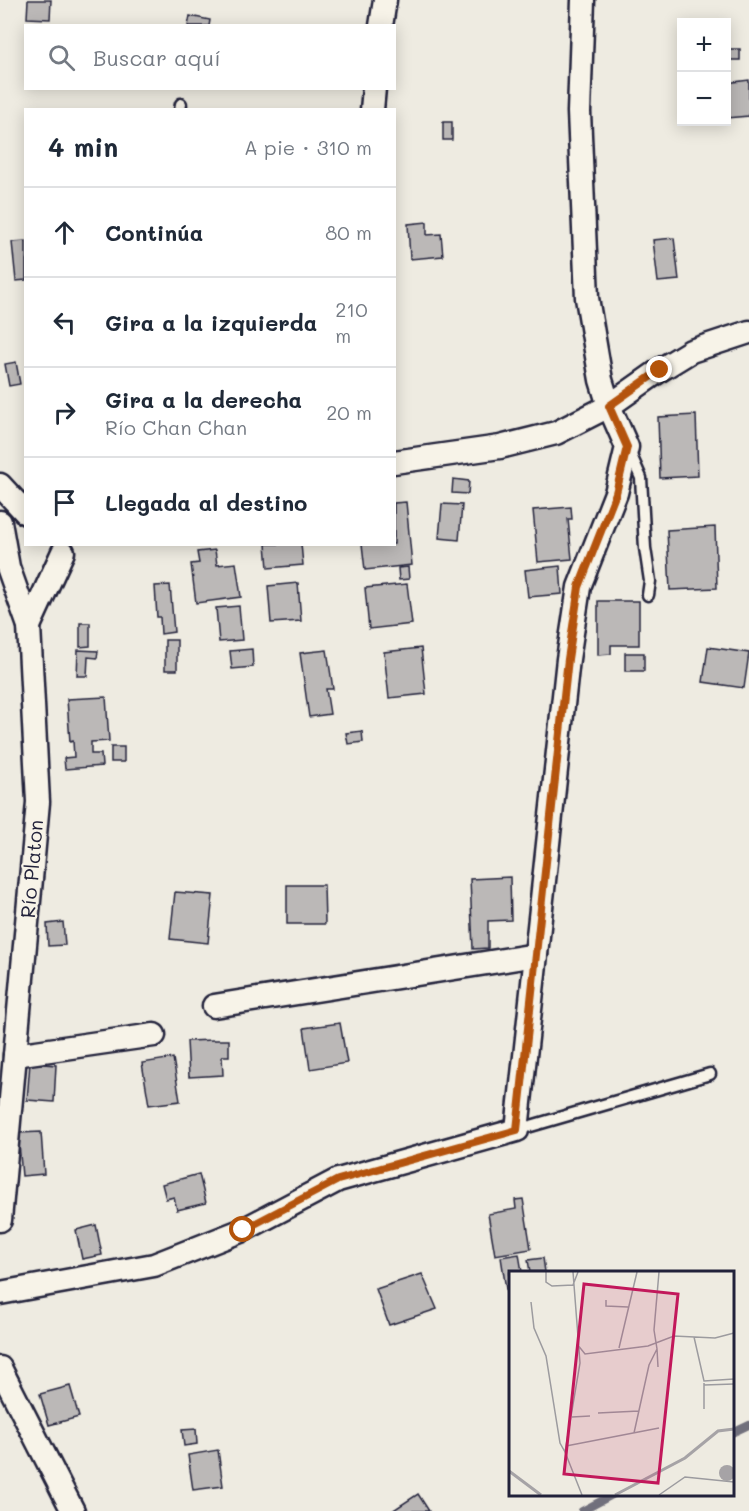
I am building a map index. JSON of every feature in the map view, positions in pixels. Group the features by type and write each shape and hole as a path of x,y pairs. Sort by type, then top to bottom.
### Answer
{"street":[{"path":"381,24 385,0"},
{"path":"0,1293 154,1265 243,1230 338,1180 517,1130 568,659 579,587 616,493 627,447 609,406 601,380 587,298 579,112 583,0"},
{"path":"372,108 374,90"},
{"path":"396,462 500,447 556,433 609,406 691,351 749,332"},
{"path":"0,484 24,511"},
{"name":"Río Platon","path":"0,522 8,567 29,626 38,802 0,1220"},
{"path":"29,626 65,547"},
{"path":"214,1006 536,956"},
{"path":"15,1055 154,1035"},
{"path":"0,1368 73,1511"}],"lane":[{"path":"627,447 641,478 645,548 650,581 648,595"},
{"path":"517,1130 710,1074"}],"building":[{"path":"28,0 51,0 50,19 27,18"},
{"path":"190,16 210,20 209,24 188,24"},
{"path":"731,49 740,49 740,60 731,60"},
{"path":"749,80 749,116 731,118 731,82"},
{"path":"443,122 452,122 452,140 443,140"},
{"path":"427,222 427,235 441,234 443,256 410,259 408,224"},
{"path":"674,238 679,280 658,282 653,240"},
{"path":"24,241 24,280 16,281 12,242"},
{"path":"16,362 20,384 9,386 5,364"},
{"path":"696,415 698,476 660,478 658,417"},
{"path":"453,479 469,481 468,494 452,493"},
{"path":"406,502 412,565 365,570 362,546 396,546 396,503"},
{"path":"442,504 462,505 459,540 439,538"},
{"path":"571,507 572,519 568,519 572,559 538,562 533,510"},
{"path":"715,527 717,588 670,590 667,530"},
{"path":"266,546 301,546 303,565 268,568"},
{"path":"215,550 217,565 236,563 241,597 196,603 191,564 199,563 197,552"},
{"path":"560,566 562,594 528,597 525,570"},
{"path":"408,567 409,579 399,580 398,568"},
{"path":"298,583 301,621 271,623 268,586"},
{"path":"407,584 412,624 369,629 365,588"},
{"path":"170,585 174,632 161,634 160,617 157,617 155,586"},
{"path":"598,601 639,601 639,645 611,645 611,654 598,655"},
{"path":"239,606 242,640 219,642 216,608"},
{"path":"80,623 90,623 90,646 80,647"},
{"path":"165,640 177,640 177,670 165,670"},
{"path":"708,647 749,653 744,688 703,682"},
{"path":"421,648 426,694 389,698 384,652"},
{"path":"252,649 253,667 232,669 230,651"},
{"path":"78,650 98,651 97,658 88,657 87,676 77,676"},
{"path":"327,650 333,689 326,689 330,714 309,717 300,653"},
{"path":"625,653 644,653 644,671 625,671"},
{"path":"106,697 109,741 91,742 91,754 101,754 102,766 65,769 64,758 74,757 73,741 70,742 67,699"},
{"path":"362,731 363,742 348,744 346,733"},
{"path":"111,747 124,747 124,762 111,762"},
{"path":"510,877 511,920 488,921 488,948 473,949 470,879"},
{"path":"287,885 324,885 325,924 287,924"},
{"path":"175,892 213,895 208,943 170,939"},
{"path":"63,922 65,945 48,946 47,924"},
{"path":"340,1023 347,1063 310,1069 304,1028"},
{"path":"229,1040 229,1056 222,1056 223,1075 189,1077 187,1041"},
{"path":"173,1058 180,1101 149,1105 142,1063"},
{"path":"30,1063 56,1065 54,1102 27,1100"},
{"path":"41,1132 44,1174 22,1176 18,1133"},
{"path":"199,1174 206,1203 177,1210 174,1197 166,1199 162,1184"},
{"path":"523,1199 531,1249 495,1255 488,1214 516,1209 515,1200"},
{"path":"96,1225 102,1255 82,1259 76,1230"},
{"path":"519,1254 522,1271 509,1271 508,1302 501,1257"},
{"path":"543,1258 545,1271 530,1271 528,1260"},
{"path":"422,1274 437,1309 389,1325 376,1289"},
{"path":"70,1386 79,1417 49,1425 40,1394"},
{"path":"196,1429 197,1444 184,1446 182,1430"},
{"path":"218,1450 223,1486 193,1490 188,1455"},
{"path":"418,1494 429,1511 392,1511"}],"waterway":[{"path":"734,1432 749,1425"},
{"path":"582,1511 610,1496"}],"route":[{"path":"243,1230 338,1180 517,1130 568,659 579,587 616,493 627,447 609,406 660,370"}]}
